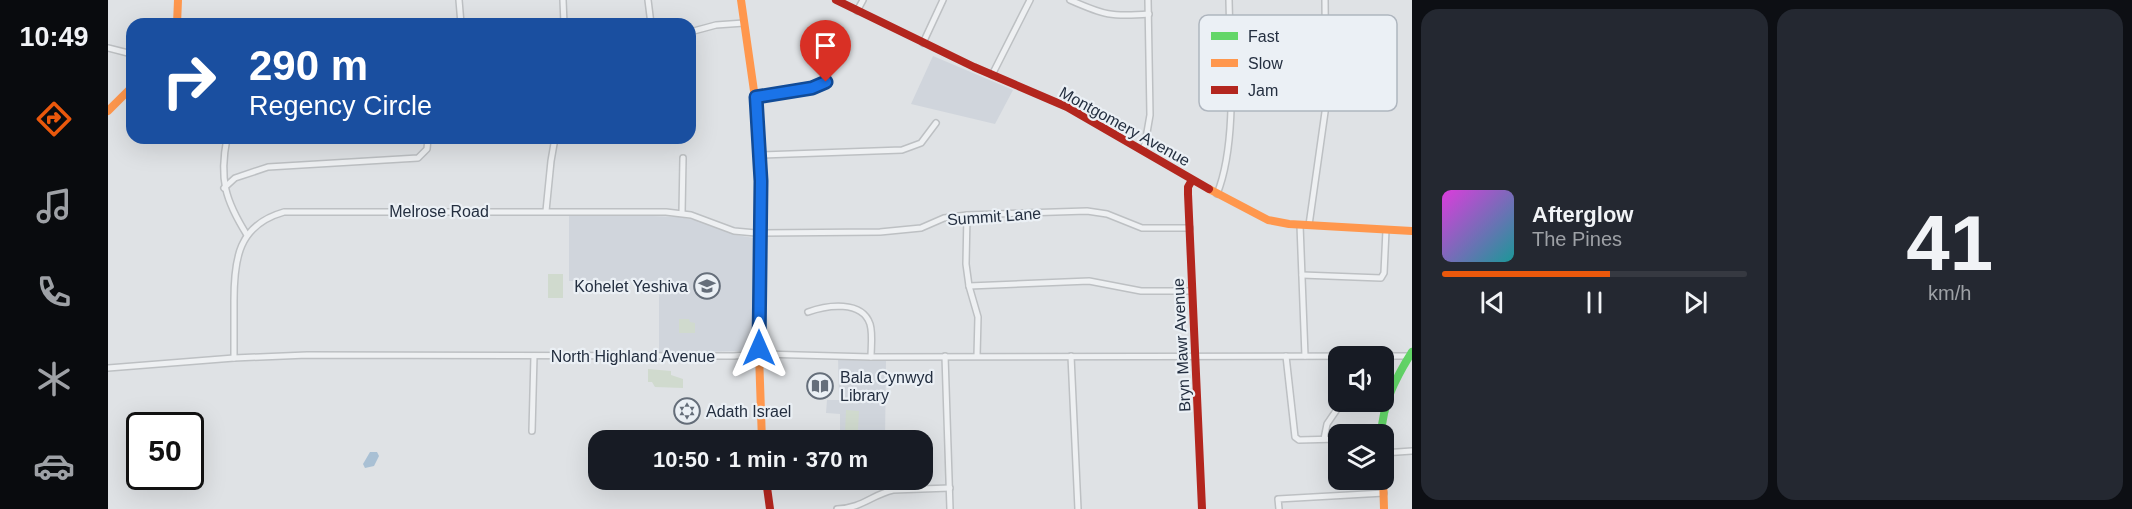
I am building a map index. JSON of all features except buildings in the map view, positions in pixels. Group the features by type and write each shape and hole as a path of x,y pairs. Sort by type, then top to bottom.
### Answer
{"main road":[{"path":"177,18 178,0"},
{"path":"741,0 756,97 760,154 759,354 762,430"},
{"name":"Montgomery Avenue","path":"836,0 992,75 1067,107 1192,180 1268,220 1300,225 1412,231"},
{"path":"108,111 126,93"},
{"name":"Bryn Mawr Avenue","path":"1192,180 1188,187 1202,509"},
{"path":"1382,424 1387,396 1411,354"},
{"path":"767,490 770,509"},
{"path":"1384,490 1384,509"}],"street":[{"path":"459,0 460,18"},
{"path":"562,0 564,18"},
{"path":"648,0 650,18"},
{"path":"857,11 863,0"},
{"path":"923,43 943,0"},
{"path":"992,75 1030,0"},
{"path":"1070,0 1107,15 1149,14"},
{"path":"1142,150 1150,115 1148,0"},
{"path":"1229,0 1229,15"},
{"path":"1325,0 1325,15"},
{"path":"696,30 716,25 744,23"},
{"path":"108,48 126,52"},
{"path":"756,97 812,88 826,82"},
{"path":"1217,194 1224,168 1231,111"},
{"path":"1309,225 1325,111"},
{"path":"760,154 902,150 921,143 936,123"},
{"path":"226,144 224,188 231,208 246,235 238,251 235,266 234,358"},
{"path":"224,188 235,178 268,167 418,158 427,149 427,144"},
{"path":"546,211 554,144"},
{"path":"682,213 683,158"},
{"path":"223,173 235,178"},
{"name":"Melrose Road","path":"246,235 278,213 291,211 682,213 734,231 760,233"},
{"name":"Summit Lane","path":"760,233 903,231 921,228 944,218 967,215 1087,211 1107,214 1142,228 1190,228"},
{"path":"967,215 966,258 969,286 978,317 977,356"},
{"path":"1300,225 1305,356"},
{"path":"1302,275 1381,278 1384,273 1386,230"},
{"path":"969,286 1089,281 1141,291 1192,291"},
{"path":"808,312 817,308 846,306 860,311 870,326 871,357"},
{"name":"North Highland Avenue","path":"1394,355 1411,354"},
{"name":"North Highland Avenue","path":"108,368 307,355 1328,356"},
{"path":"532,431 534,356"},
{"path":"945,356 950,509"},
{"path":"1071,356 1078,509"},
{"path":"1286,356 1295,437 1299,440 1328,439"},
{"path":"1324,439 1327,424 1335,412"},
{"path":"1394,452 1412,451"},
{"path":"837,509 858,507 893,490 950,488"},
{"path":"1279,509 1278,499 1384,493"}],"shaded area":[{"path":"933,56 1013,90 995,124 911,104"},
{"name":"Kohelet Yeshiva","path":"569,213 680,217 699,221 736,235 754,238 756,351 659,352 659,281 569,281"},
{"path":"548,274 563,274 563,298 548,298"},
{"path":"679,319 689,319 690,322 695,323 695,333 679,333"},
{"path":"838,357 886,359 885,430 840,430 840,414 826,413 827,400 839,400"},
{"path":"648,369 671,371 671,375 683,379 683,388 655,387 652,382 648,382"},
{"path":"846,410 859,411 858,430 845,430"}],"water":[{"path":"370,452 377,452 379,456 374,466 365,468 363,464"}],"traffic: fast":[{"path":"1382,424 1391,392 1412,352"}],"traffic: slow":[{"path":"177,18 178,0"},
{"path":"741,0 759,126 759,354 762,430"},
{"path":"108,111 126,93"},
{"path":"1209,189 1268,220 1289,224 1412,231"},
{"path":"1383,490 1384,509"}],"traffic: jam":[{"path":"836,0 974,67 1067,107 1209,189"},
{"path":"1192,180 1188,187 1188,194 1202,509"},
{"path":"767,490 770,509"}],"place":[{"name":"Kohelet Yeshiva","path":"707,286"},
{"name":"Bala Cynwyd Library","path":"820,386"},
{"name":"Adath Israel","path":"687,411"}],"route":[{"path":"759,348 761,181 756,97 812,88 826,82"}]}
